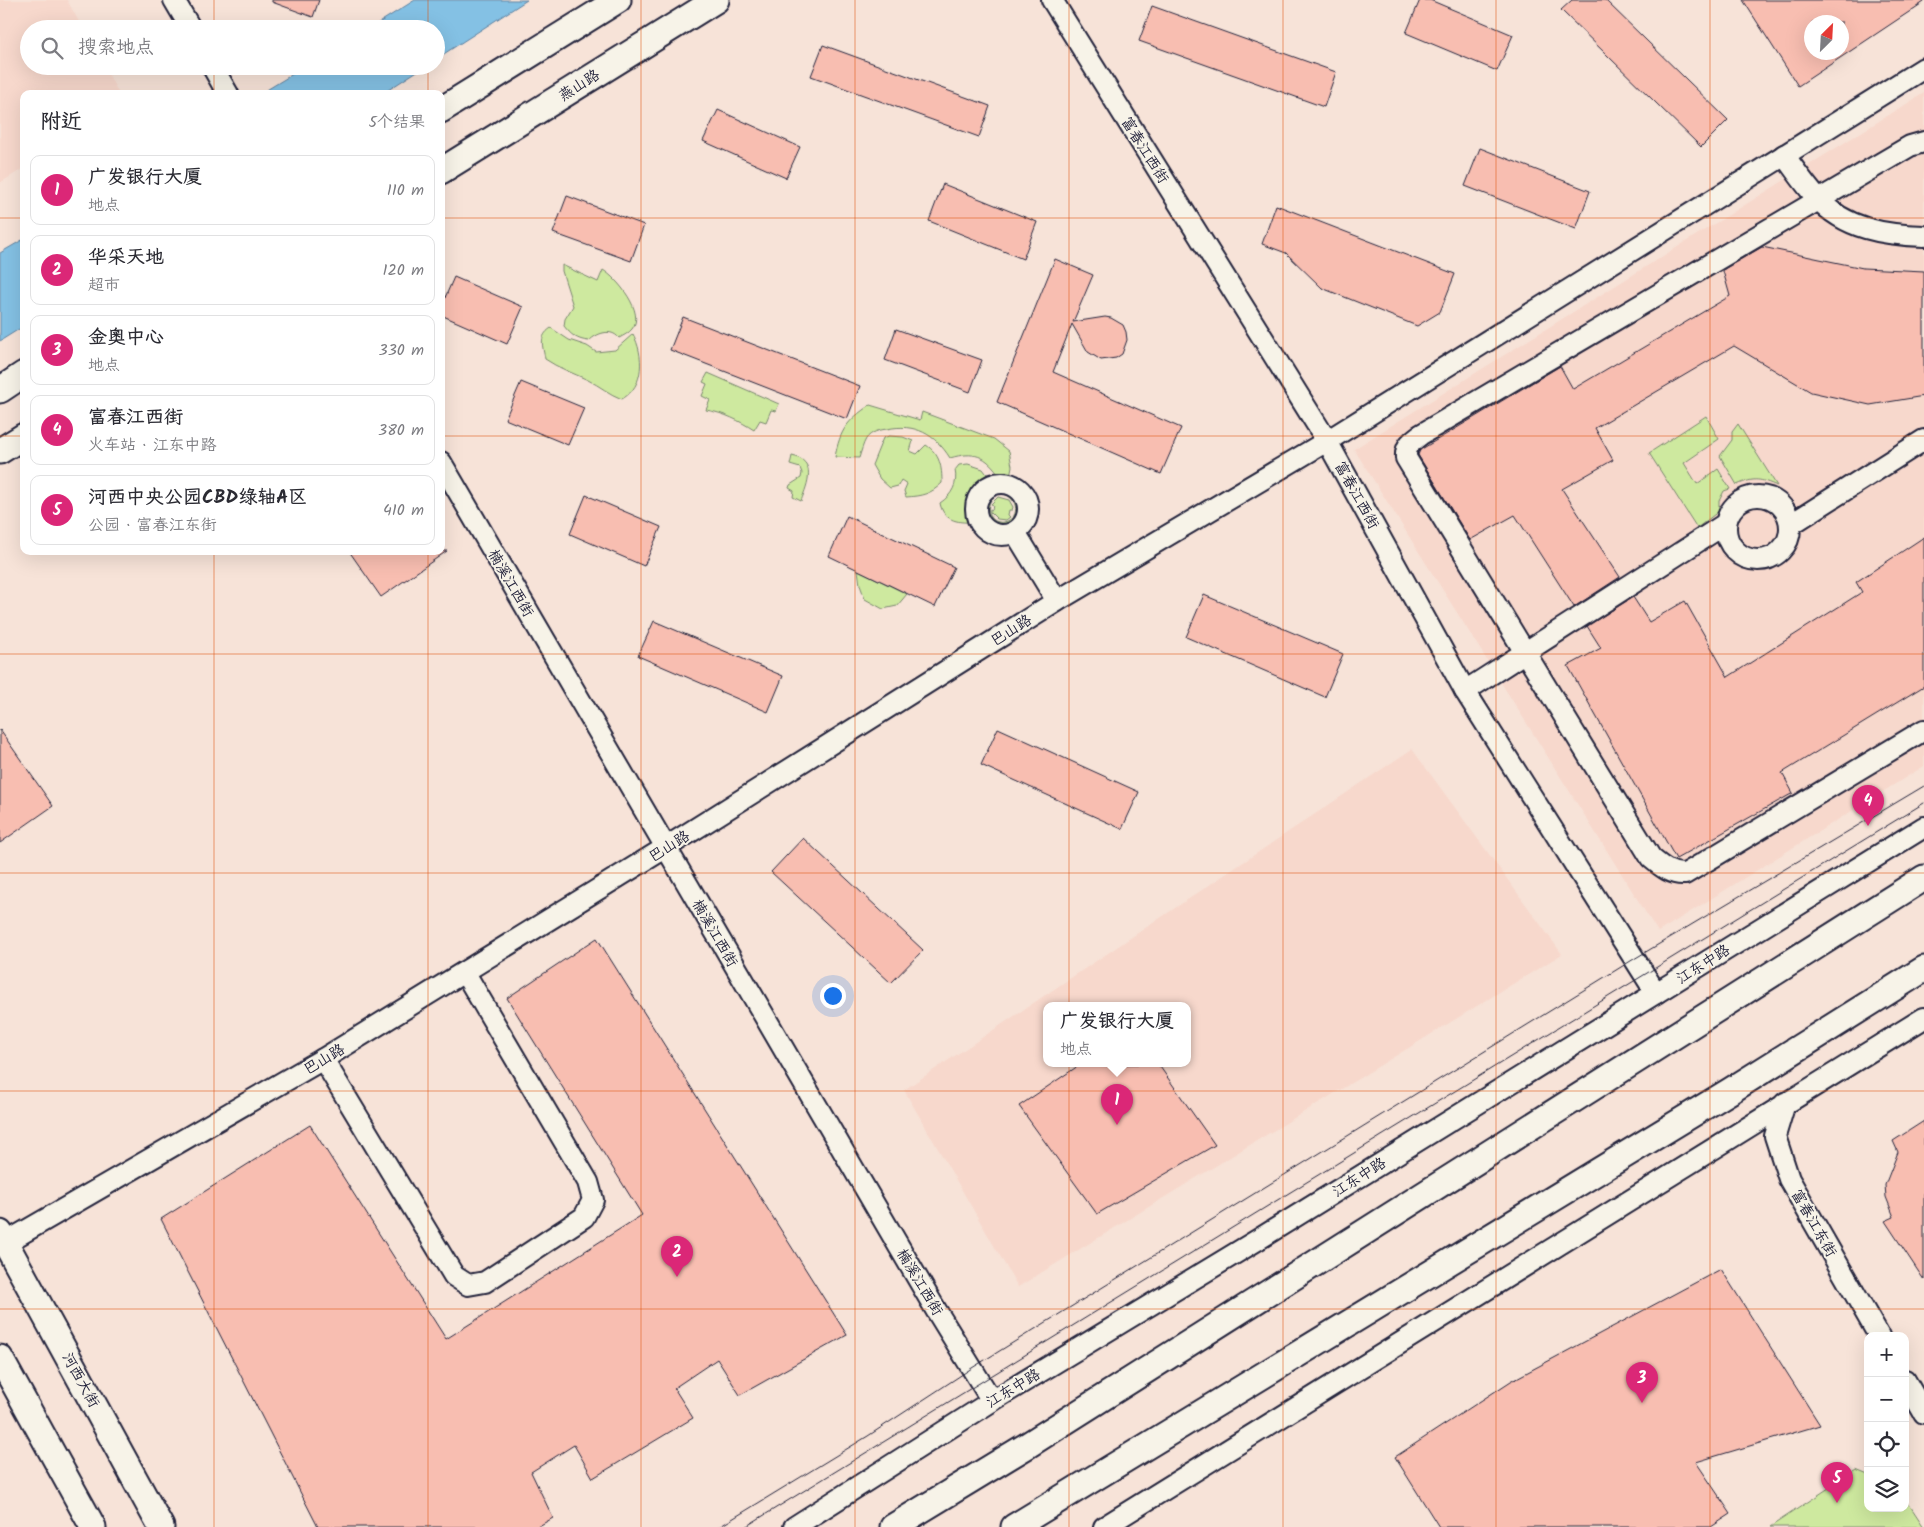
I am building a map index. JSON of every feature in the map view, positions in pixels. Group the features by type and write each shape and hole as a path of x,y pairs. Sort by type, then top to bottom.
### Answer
{"main road":[{"path":"445,108 618,0"},
{"name":"燕山路","path":"445,168 716,0"},
{"path":"0,390 20,377"},
{"path":"0,451 20,438"},
{"path":"893,1527 1028,1445 1924,878"},
{"path":"1014,1527 1730,1091 1924,969"},
{"name":"河西大街","path":"2,1238 161,1527"},
{"path":"0,1358 94,1527"}],"street":[{"path":"174,0 186,20"},
{"name":"富春江西街","path":"1052,0 1327,441 1465,691 1656,993"},
{"name":"巴山路","path":"2,1238 323,1059 666,848 1057,601 1327,441 1924,68"},
{"path":"217,75 226,90"},
{"path":"1924,142 1910,146 1420,435 1405,450 1406,458 1651,858 1664,869 1676,875 1685,874 1924,730"},
{"path":"1784,155 1818,200 1842,219 1866,229 1897,235 1924,236"},
{"path":"1790,525 1924,440"},
{"name":"楠溪江西街","path":"445,469 926,1293 992,1401"},
{"path":"1763,496 1773,499 1781,505 1787,514 1790,535 1785,546 1778,554 1758,561 1746,559 1730,545 1725,524 1728,514 1734,505 1743,499 1763,496"},
{"path":"1465,691 1725,524"},
{"path":"1015,532 1057,601"},
{"name":"江东中路","path":"794,1527 992,1401 1259,1239 1924,827"},
{"path":"323,1059 454,1276 468,1285 485,1282 584,1217 593,1200 588,1182 465,972"},
{"path":"1104,1527 1785,1102 1924,1018"},
{"name":"富春江东街","path":"1785,1102 1775,1136 1789,1179 1878,1332"},
{"path":"1909,1387 1924,1413"}],"shaded area":[{"path":"0,0 67,0 78,20 20,20 20,75 109,75 117,90 20,90 20,170 0,183"},
{"path":"1924,93 1924,766 1658,932 1354,449"},
{"path":"1412,749 1562,954 1018,1287 904,1090"}],"green space":[{"path":"562,265 598,282 603,270 609,274 622,288 633,305 635,322 632,329 619,338 608,332 596,336 589,341 578,338 569,332 564,326 565,319 573,306 562,271"},
{"path":"551,328 569,340 587,346 596,352 615,350 633,334 639,351 640,370 635,386 630,393 622,399 545,359 543,338"},
{"path":"708,373 779,404 776,411 771,410 766,422 760,420 754,430 732,418 706,410 710,400 702,396 707,384 703,382"},
{"path":"870,405 920,420 922,412 994,439 1009,451 1012,466 1010,476 1000,476 990,463 979,456 966,455 950,458 938,442 931,437 915,429 907,428 884,429 873,433 866,439 859,458 835,457 839,440 850,421"},
{"path":"1706,416 1719,439 1684,463 1697,484 1718,469 1730,489 1724,491 1719,501 1719,511 1697,528 1649,453"},
{"path":"1738,424 1777,486 1757,480 1737,485 1720,456 1732,440 1732,432"},
{"path":"889,436 903,437 913,441 910,451 917,454 926,445 931,449 939,461 942,483 930,492 912,497 906,497 904,491 907,484 901,480 898,486 890,488 880,479 872,465 883,438"},
{"path":"792,456 800,459 808,468 808,480 801,501 793,497 794,491 789,488 790,485 801,478 802,473 800,468 790,465"},
{"path":"968,464 983,469 989,477 978,485 971,496 970,515 972,522 961,522 947,517 940,503 953,489 956,480 955,470 959,465"},
{"path":"1003,489 1018,500 1019,507 1018,515 1014,521 1001,527 992,524 985,517 983,503 991,493","holes":["999,494 1005,495 1014,501 1016,511 1010,520 998,522 990,516 990,501"]},
{"path":"998,497 1009,500 1013,507 1012,510 1009,510 1008,515 1010,517 1006,520 997,519 990,512 993,505 991,504"},
{"path":"858,570 907,594 897,606 883,609 865,599 860,585"},
{"path":"1856,1470 1864,1473 1864,1512 1909,1512 1909,1504 1924,1527 1770,1527"}],"water":[{"path":"415,0 527,0 445,53 445,20 383,20"},
{"path":"291,75 411,75 388,90 267,90"},
{"path":"20,241 20,328 0,341 0,253"}],"building":[{"path":"272,0 319,0 313,17 272,2"},
{"path":"1420,0 1430,0 1513,35 1497,71 1406,33"},
{"path":"1572,0 1605,0 1728,120 1701,147 1561,10"},
{"path":"1743,0 1924,0 1924,2 1849,52 1849,15 1804,15 1804,60 1837,60 1798,86"},
{"path":"1152,6 1336,72 1324,107 1139,41"},
{"path":"823,45 990,106 979,137 811,76"},
{"path":"718,110 800,147 786,178 703,141"},
{"path":"1480,148 1590,191 1576,229 1465,186"},
{"path":"943,184 1037,222 1023,259 929,221"},
{"path":"567,196 644,225 631,261 553,233"},
{"path":"1276,205 1455,274 1440,312 1417,326 1322,288 1286,253 1262,244"},
{"path":"1762,247 1863,268 1924,271 1924,396 1870,405 1811,392 1734,346 1595,428 1613,460 1562,489 1620,577 1574,607 1515,515 1470,540 1418,455 1420,450 1560,366 1573,389 1730,296 1724,269"},
{"path":"1055,259 1093,275 1073,322 1105,317 1111,318 1123,325 1127,340 1122,354 1116,358 1101,360 1088,352 1072,324 1053,372 1181,428 1161,474 997,402"},
{"path":"454,277 523,307 507,344 445,317 445,298"},
{"path":"683,317 860,386 847,419 670,350"},
{"path":"896,329 982,360 970,392 885,360"},
{"path":"521,382 584,408 568,445 505,419"},
{"path":"586,495 661,527 644,566 570,534"},
{"path":"847,516 954,567 935,607 829,556"},
{"path":"1924,537 1924,686 1782,773 1793,793 1676,859 1568,666 1601,648 1587,626 1633,597 1649,622 1685,601 1728,677 1862,592 1856,582"},
{"path":"352,555 441,555 381,597"},
{"path":"1204,595 1343,654 1325,697 1186,637"},
{"path":"654,621 783,676 768,712 638,656"},
{"path":"998,728 1139,792 1122,829 981,765"},
{"path":"0,730 53,806 0,843"},
{"path":"803,838 923,950 891,983 771,872"},
{"path":"597,938 847,1335 740,1395 717,1359 674,1388 693,1418 593,1478 574,1445 531,1472 553,1518 537,1527 318,1527 161,1219 310,1125 446,1339 642,1215 507,998"},
{"path":"1077,1067 1160,1067 1215,1145 1097,1214 1019,1106"},
{"path":"1924,1121 1924,1280 1885,1221 1894,1217 1886,1197 1885,1185 1898,1152 1893,1141"},
{"path":"1721,1269 1820,1425 1696,1462 1731,1514 1711,1527 1439,1527 1395,1457 1511,1381"}],"tram line":[{"path":"719,1527 868,1436 972,1368 1634,959 1924,786"},
{"path":"745,1527 1924,803"}],"place":[{"name":"富春江西街","path":"1868,826"},
{"name":"广发银行大厦","path":"1117,1125"},
{"name":"华采天地","path":"677,1277"},
{"name":"金奥中心","path":"1642,1403"},
{"name":"河西中央公园CBD绿轴A区","path":"1837,1503"}]}
